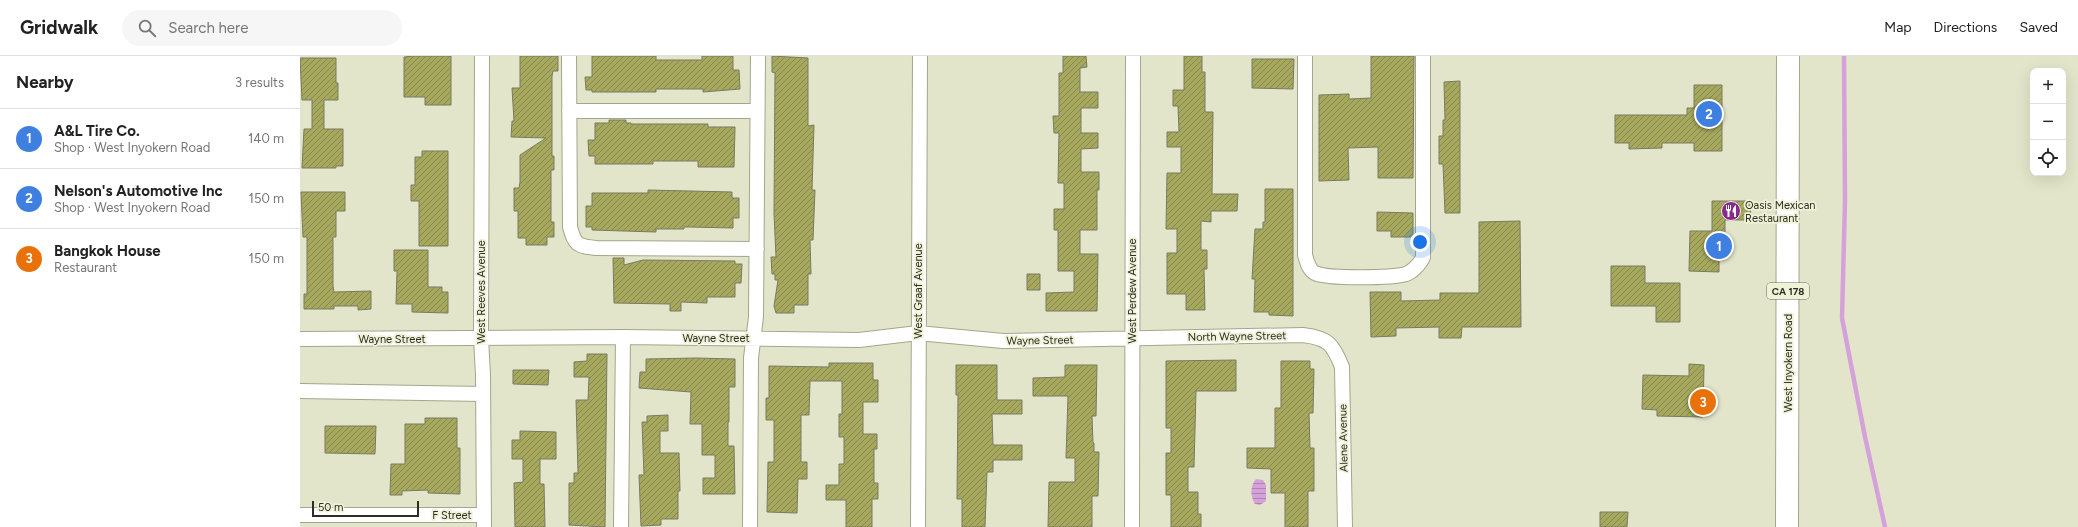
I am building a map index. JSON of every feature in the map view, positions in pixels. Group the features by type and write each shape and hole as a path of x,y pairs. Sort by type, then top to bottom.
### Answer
{"main road":[{"name":"West Inyokern Road","path":"1787,527 1788,56"}],"street":[{"name":"West Reeves Avenue","path":"482,56 481,338 484,521"},
{"path":"569,56 570,227 574,240 580,246 596,248 757,249"},
{"path":"750,527 751,358 756,317 758,56"},
{"name":"West Graaf Avenue","path":"918,527 920,56"},
{"name":"West Perdew Avenue","path":"1132,527 1133,56"},
{"path":"1304,56 1305,255 1308,266 1314,273 1324,276 1356,277 1406,274 1421,262 1423,257 1423,56"},
{"path":"569,111 757,111"},
{"name":"Wayne Street","path":"300,339 623,337 859,340 918,334 1003,341 1132,338"},
{"name":"North Wayne Street","path":"1132,338 1303,335 1324,339 1336,351"},
{"path":"621,527 623,337"},
{"name":"Alene Avenue","path":"1336,351 1342,367 1345,527"},
{"path":"300,391 483,394"},
{"name":"F Street","path":"300,515 484,521"}],"shaded area":[{"path":"1256,479 1263,480 1266,485 1266,501 1260,505 1255,504 1253,501 1252,488"}],"building":[{"path":"451,56 451,105 425,105 425,97 404,97 404,57"},
{"path":"520,56 558,56 558,71 553,71 552,76 552,156 554,156 554,170 551,170 551,222 554,222 554,237 547,237 547,245 526,245 526,238 518,238 518,211 514,211 514,188 519,188 520,182 520,155 546,138 511,137 512,121 514,121 512,88 520,88"},
{"path":"592,56 656,56 656,60 702,60 702,56 733,56 733,70 739,70 740,89 703,92 703,89 656,89 656,92 592,92 592,90 586,90 585,77 592,77"},
{"path":"772,56 808,58 808,126 814,125 812,190 815,190 813,240 810,240 811,274 808,274 808,305 794,305 794,313 776,313 774,306 778,280 775,280 775,274 772,274 771,257 776,257 774,214 775,73 772,72"},
{"path":"1063,56 1086,56 1087,67 1080,68 1080,92 1098,92 1098,108 1081,108 1081,133 1098,133 1098,148 1081,149 1081,172 1099,172 1099,190 1097,190 1097,230 1080,230 1080,254 1098,254 1097,311 1046,311 1046,293 1074,292 1074,271 1058,271 1058,230 1054,230 1054,209 1064,209 1064,183 1058,183 1059,133 1054,133 1053,116 1059,116 1059,73 1063,73"},
{"path":"1184,56 1202,56 1202,72 1205,72 1205,112 1213,112 1212,194 1238,194 1237,211 1211,211 1211,222 1201,221 1201,250 1207,250 1207,269 1204,269 1205,310 1186,310 1186,294 1167,294 1167,253 1177,253 1177,229 1166,229 1167,173 1181,173 1181,147 1167,147 1167,132 1179,132 1178,106 1173,106 1173,90 1184,90"},
{"path":"1371,56 1414,56 1413,178 1378,178 1378,147 1348,148 1349,180 1319,181 1319,95 1349,94 1349,99 1371,98"},
{"path":"300,58 336,58 338,100 324,100 324,129 343,129 343,166 336,166 336,168 302,168 304,129 312,129 312,100 302,100"},
{"path":"1252,59 1294,59 1293,89 1252,88"},
{"path":"1460,81 1460,213 1445,213 1443,164 1439,164 1439,136 1443,136 1443,120 1445,120 1444,82"},
{"path":"1694,85 1722,85 1722,151 1694,151 1694,143 1662,143 1662,148 1629,149 1629,143 1615,143 1615,115 1687,115 1687,108 1694,108"},
{"path":"609,120 626,120 626,123 631,124 708,124 708,127 735,127 734,167 698,167 698,161 653,161 653,164 595,164 595,156 589,156 588,140 595,140 595,123 609,123"},
{"path":"422,151 448,151 448,246 419,246 419,201 411,201 411,185 415,185 415,157 422,157"},
{"path":"1265,189 1293,189 1293,316 1269,315 1269,312 1254,312 1255,279 1252,279 1255,229 1263,229 1263,222 1265,222"},
{"path":"648,190 732,192 732,198 739,198 739,218 733,218 733,228 684,227 684,229 656,229 656,232 592,230 592,227 586,227 586,206 592,206 592,193 648,193"},
{"path":"301,192 345,192 345,211 336,211 336,237 333,237 334,292 371,291 371,309 358,310 358,306 334,306 334,309 304,309 304,294 307,294 307,237 303,237"},
{"path":"1712,201 1750,201 1751,220 1725,220 1725,257 1719,257 1719,272 1689,271 1690,231 1712,231"},
{"path":"1377,212 1413,213 1413,237 1391,237 1391,231 1377,231"},
{"path":"1520,221 1521,327 1462,327 1461,338 1439,338 1439,327 1396,328 1396,336 1371,337 1370,292 1401,292 1401,301 1440,300 1440,293 1479,293 1479,222"},
{"path":"394,250 428,250 428,287 442,287 442,292 448,292 448,313 412,312 412,304 396,304 397,271 394,271"},
{"path":"613,258 624,258 624,265 643,260 735,261 735,264 742,264 741,283 735,283 735,297 707,297 707,303 681,302 681,311 670,311 670,304 614,303"},
{"path":"1611,266 1645,266 1645,283 1680,283 1680,322 1656,322 1656,306 1611,306"},
{"path":"1027,274 1040,274 1040,290 1027,290"},
{"path":"587,354 607,354 605,527 569,525 569,483 574,483 574,473 578,473 576,400 588,400 589,377 574,377 574,362 587,361"},
{"path":"646,359 735,359 735,387 729,387 728,446 734,446 735,494 703,494 703,478 715,478 715,455 702,455 702,424 690,424 691,392 639,388 640,372 646,372"},
{"path":"1236,360 1236,391 1196,391 1194,467 1188,467 1188,492 1198,492 1198,514 1201,514 1201,527 1171,527 1171,495 1166,495 1166,453 1171,453 1171,428 1166,428 1166,361"},
{"path":"1281,361 1310,361 1310,369 1314,369 1313,413 1309,413 1310,448 1314,448 1314,491 1308,491 1308,527 1285,527 1285,493 1271,493 1271,469 1247,468 1247,448 1275,448 1275,408 1281,408"},
{"path":"829,363 873,363 873,380 878,380 878,402 863,402 863,434 877,434 877,449 874,449 874,483 878,483 878,499 872,499 872,527 846,527 846,500 826,500 826,485 839,485 839,464 844,464 844,437 839,437 839,414 842,414 842,381 810,381 809,415 801,415 801,462 807,462 807,479 798,479 797,513 767,512 768,462 774,462 774,420 766,420 766,398 769,398 769,366 829,367"},
{"path":"1689,364 1704,365 1703,417 1657,416 1657,410 1642,409 1643,375 1689,376"},
{"path":"956,365 997,365 997,400 1022,400 1022,414 992,414 993,445 1022,445 1022,460 993,460 993,472 987,472 985,527 962,527 962,499 957,499 958,395 956,395"},
{"path":"1065,365 1097,365 1096,416 1092,416 1094,452 1099,452 1098,496 1092,496 1092,527 1048,527 1049,482 1075,482 1075,458 1066,458 1068,396 1033,396 1033,378 1065,377"},
{"path":"513,370 549,370 548,385 513,384"},
{"path":"668,415 668,431 660,431 660,453 679,453 680,491 678,491 678,519 661,519 661,525 641,526 639,475 644,475 642,422 647,422 647,416"},
{"path":"425,418 457,418 457,448 460,448 460,494 428,493 428,490 402,491 402,495 390,495 391,464 405,464 405,424 425,424"},
{"path":"325,426 376,426 375,454 325,453"},
{"path":"520,431 556,432 556,459 540,459 540,484 544,484 545,527 515,527 514,483 523,482 523,459 512,459 512,440 520,440"},
{"path":"1600,512 1628,512 1627,527 1600,527"}],"waterway":[{"path":"1844,56 1845,201 1842,318 1865,437 1885,527"}],"place":[{"name":"Nelson's Automotive Inc","path":"1709,114"},
{"name":"Oasis Mexican Restaurant","path":"1731,211"},
{"name":"A&L Tire Co.","path":"1719,246"},
{"name":"Bangkok House","path":"1703,402"}]}
